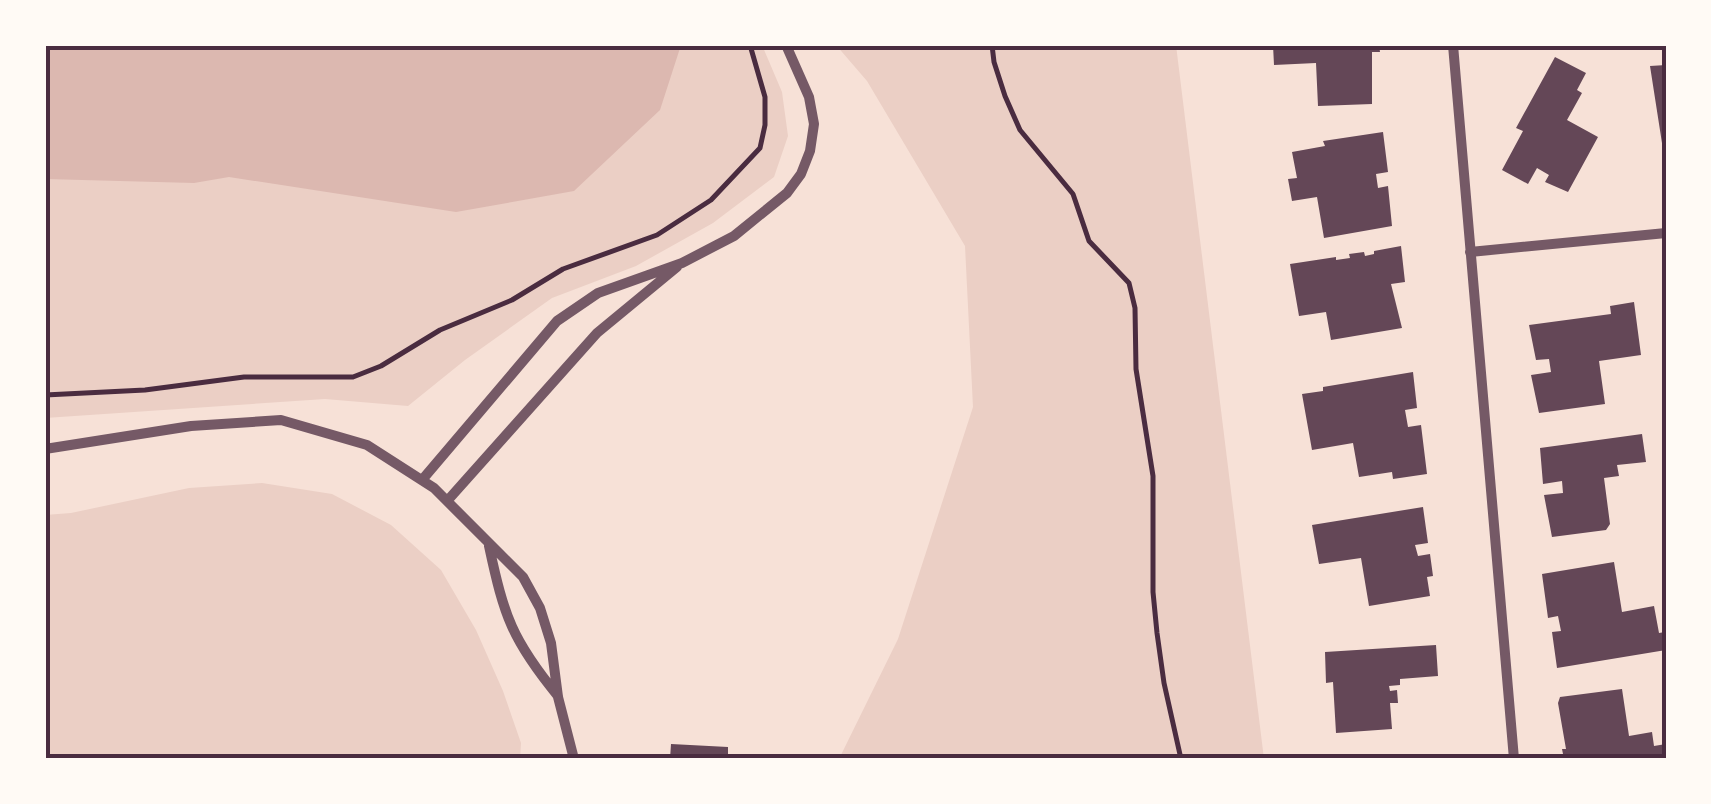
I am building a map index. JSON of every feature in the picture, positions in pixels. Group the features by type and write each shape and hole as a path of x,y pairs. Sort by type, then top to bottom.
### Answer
{"street":[{"path":"422,480 558,321 598,293 682,263 734,236 787,193 801,174 810,151 814,124 809,97 786,45"},
{"path":"1453,45 1514,759"},
{"path":"1470,252 1666,233"},
{"path":"448,500 597,333 682,263"},
{"path":"45,449 191,426 281,420 368,444 448,500 523,576 540,608 551,643 558,697 574,759"},
{"path":"489,545 505,614 516,640 558,697"}],"path":[{"path":"45,395 128,391 244,377 354,377 381,366 440,330 512,300 563,269 658,235 711,200 750,163 760,148 766,125 765,96 750,45"},
{"path":"992,45 1004,96 1020,130 1074,194 1089,241 1129,283 1135,308 1136,369 1153,476 1157,633 1181,759"}],"shaded area":[{"path":"45,45 762,45 782,92 788,136 774,177 713,223 636,266 552,298 408,406 325,399 45,418"},
{"path":"45,45 681,45 660,110 574,191 456,212 229,177 194,183 45,179"},
{"path":"836,45 1176,45 1264,759 839,759 898,639 973,407 965,246 867,81"},
{"path":"262,483 332,494 391,525 441,570 476,630 503,691 521,743 520,759 45,759 45,515 189,488"}],"building":[{"path":"1273,45 1379,45 1380,52 1372,52 1372,104 1318,106 1316,63 1274,65"},
{"path":"1555,57 1586,73 1577,90 1582,93 1567,120 1598,137 1568,192 1545,182 1549,175 1537,168 1528,184 1502,170 1523,131 1516,128"},
{"path":"1666,65 1666,156 1664,156 1650,66"},
{"path":"1383,132 1388,172 1376,174 1378,188 1388,186 1392,226 1324,238 1317,197 1292,201 1288,179 1297,178 1292,152 1325,146 1323,141"},
{"path":"1401,246 1405,282 1391,284 1402,328 1331,340 1326,312 1299,316 1290,264 1350,258 1349,254 1364,252 1365,256"},
{"path":"1634,302 1641,355 1599,361 1605,404 1539,413 1531,375 1551,372 1549,359 1536,360 1529,325 1611,314 1610,306"},
{"path":"1413,372 1417,408 1405,410 1408,427 1421,425 1427,474 1393,479 1392,472 1359,477 1353,443 1312,450 1302,394"},
{"path":"1642,434 1646,462 1617,465 1619,476 1604,478 1610,524 1606,530 1552,537 1544,495 1563,493 1562,481 1543,484 1540,448"},
{"path":"1423,507 1428,543 1415,545 1418,556 1430,554 1430,596 1369,606 1361,558 1319,564 1312,525"},
{"path":"1614,562 1622,612 1654,606 1659,633 1665,632 1666,650 1557,668 1552,632 1561,631 1558,616 1548,618 1542,574"},
{"path":"1436,645 1438,676 1400,679 1400,685 1389,686 1390,691 1397,690 1398,703 1390,703 1392,729 1336,733 1333,682 1326,683 1325,652"},
{"path":"1622,689 1629,736 1652,732 1654,746 1666,744 1666,759 1564,759 1560,697"},
{"path":"671,744 728,747 728,759 670,759"}]}
